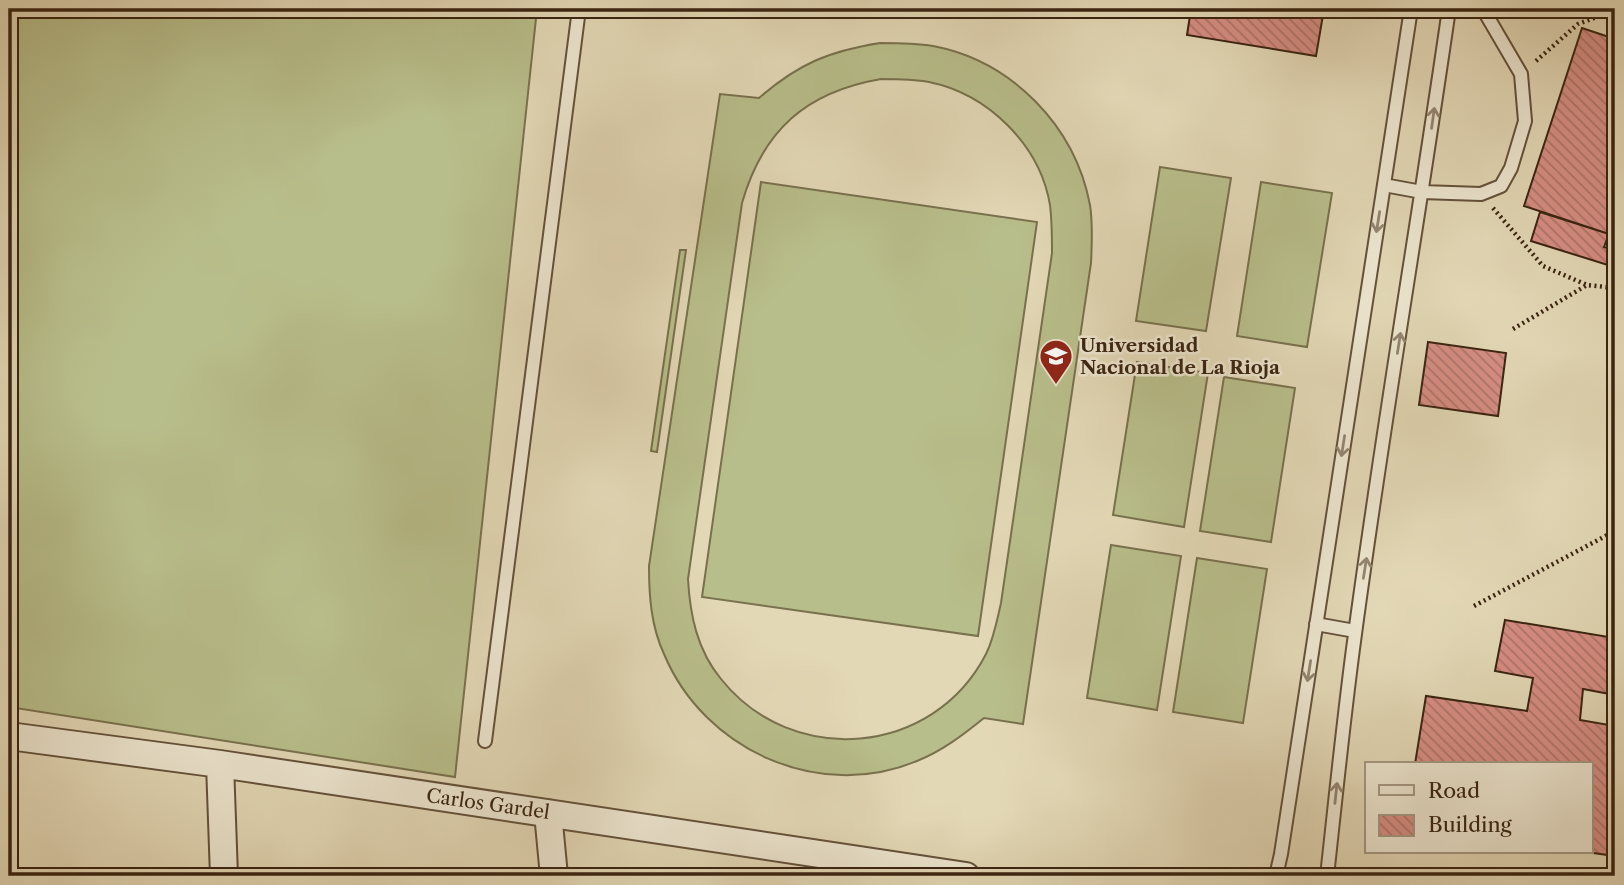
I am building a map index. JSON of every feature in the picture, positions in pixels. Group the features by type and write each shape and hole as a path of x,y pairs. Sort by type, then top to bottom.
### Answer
{"street":[{"name":"Carlos Gardel","path":"9,736 220,764 548,813 868,869 966,876"},
{"path":"220,764 224,876"},
{"path":"548,813 554,876"}],"lane":[{"path":"485,741 579,9"},
{"path":"1276,876 1411,9"},
{"path":"1327,876 1355,631 1449,9"},
{"path":"1384,185 1422,192 1481,194 1502,186 1511,167 1525,121 1521,74 1483,9"},
{"path":"1316,624 1355,631"}],"path":[{"path":"1521,74 1578,24 1613,11"},
{"path":"1481,194 1543,266 1587,285 1615,288"},
{"path":"1513,329 1587,285"},
{"path":"1474,606 1615,531"}],"green space":[{"path":"9,9 537,9 455,777 9,707"},
{"path":"880,43 933,46 962,54 989,66 1036,102 1055,124 1082,176 1092,219 1091,263 1023,724 984,718 952,742 917,761 880,772 842,775 804,770 769,759 736,741 707,717 682,688 664,654 652,611 649,566 720,94 759,98 787,76 815,61 845,50","holes":["881,79 923,81 951,88 991,110 1008,125 1035,162 1044,183 1051,211 1052,253 1001,603 986,654 962,688 932,714 898,731 860,738 822,737 785,727 751,708 721,679 706,656 696,632 688,579 742,203 751,177 775,135 791,119 831,94"]},
{"path":"1160,167 1231,178 1206,331 1136,321"},
{"path":"761,182 1037,222 978,636 702,597"},
{"path":"1261,182 1332,193 1307,347 1237,336"},
{"path":"680,250 686,250 657,452 651,451"},
{"path":"1137,362 1208,373 1184,527 1113,515"},
{"path":"1224,377 1295,388 1271,542 1200,531"},
{"path":"1111,545 1181,556 1157,710 1087,698"},
{"path":"1197,558 1267,569 1243,723 1173,712"}],"building":[{"path":"1191,9 1324,9 1316,56 1187,35"},
{"path":"1582,28 1615,39 1615,236 1524,206"},
{"path":"1540,212 1609,234 1604,247 1615,250 1611,266 1531,241"},
{"path":"1428,342 1506,353 1498,416 1419,405"},
{"path":"1505,620 1615,638 1615,695 1583,689 1580,720 1615,726 1615,856 1592,853 1592,762 1415,762 1426,696 1527,711 1533,678 1495,671"}],"place":[{"name":"Universidad Nacional de La Rioja","path":"1056,386"}]}
